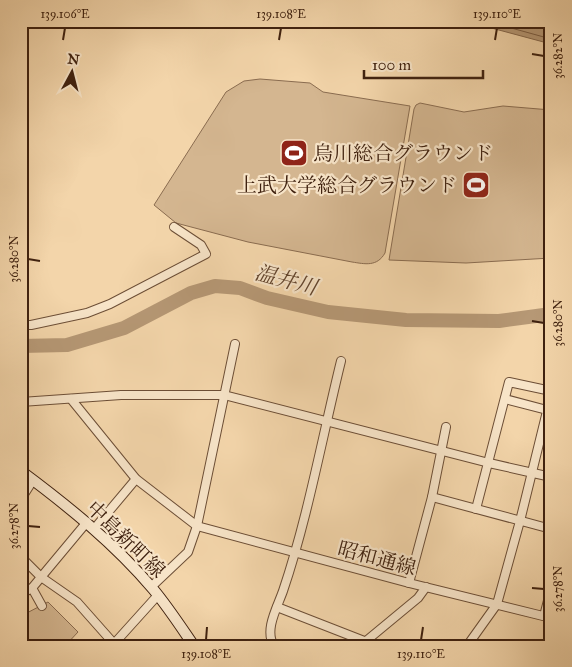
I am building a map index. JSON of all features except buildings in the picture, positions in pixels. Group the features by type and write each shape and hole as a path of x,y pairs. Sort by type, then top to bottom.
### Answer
{"main road":[{"name":"中島新町線","path":"21,471 90,525 158,595 194,646"}],"street":[{"path":"21,324 31,325 87,313 110,304 206,254 201,245 174,227"},
{"path":"151,587 188,552 197,526 235,344"},
{"path":"274,646 270,638 271,624 295,553 341,361"},
{"path":"476,509 509,382 551,391"},
{"path":"21,402 121,396 224,395 551,477"},
{"path":"467,646 497,604 520,521 551,395"},
{"path":"505,399 547,410"},
{"path":"71,400 136,479 197,526"},
{"path":"409,583 432,497 443,450 446,427"},
{"path":"21,594 32,588 90,525 136,479"},
{"path":"21,499 33,480"},
{"path":"432,497 551,529"},
{"name":"昭和通線","path":"197,526 409,583 548,617"},
{"path":"21,557 41,577 77,602 114,645 158,595"},
{"path":"363,644 418,598 426,587"},
{"path":"32,588 42,606"},
{"path":"548,617 551,589"},
{"path":"277,607 363,644 377,646"}],"shaded area":[{"name":"烏川総合グラウンド","path":"260,79 310,83 323,92 410,106 385,253 378,261 366,264 357,263 248,242 176,223 154,205 226,92 244,81"},
{"name":"上武大学総合グラウンド","path":"420,103 464,112 503,106 551,110 551,258 466,263 389,260 414,109"},
{"path":"48,602 78,632 65,646 31,646 21,624 21,616"}],"water":[{"path":"457,21 551,21 551,44 484,26"}],"waterway":[{"name":"温井川","path":"21,346 67,345 124,328 191,293 215,286 240,288 267,298 328,312 406,320 499,321 551,314"}],"place":[{"name":"烏川総合グラウンド","path":"294,153"},
{"name":"上武大学総合グラウンド","path":"476,185"}]}
